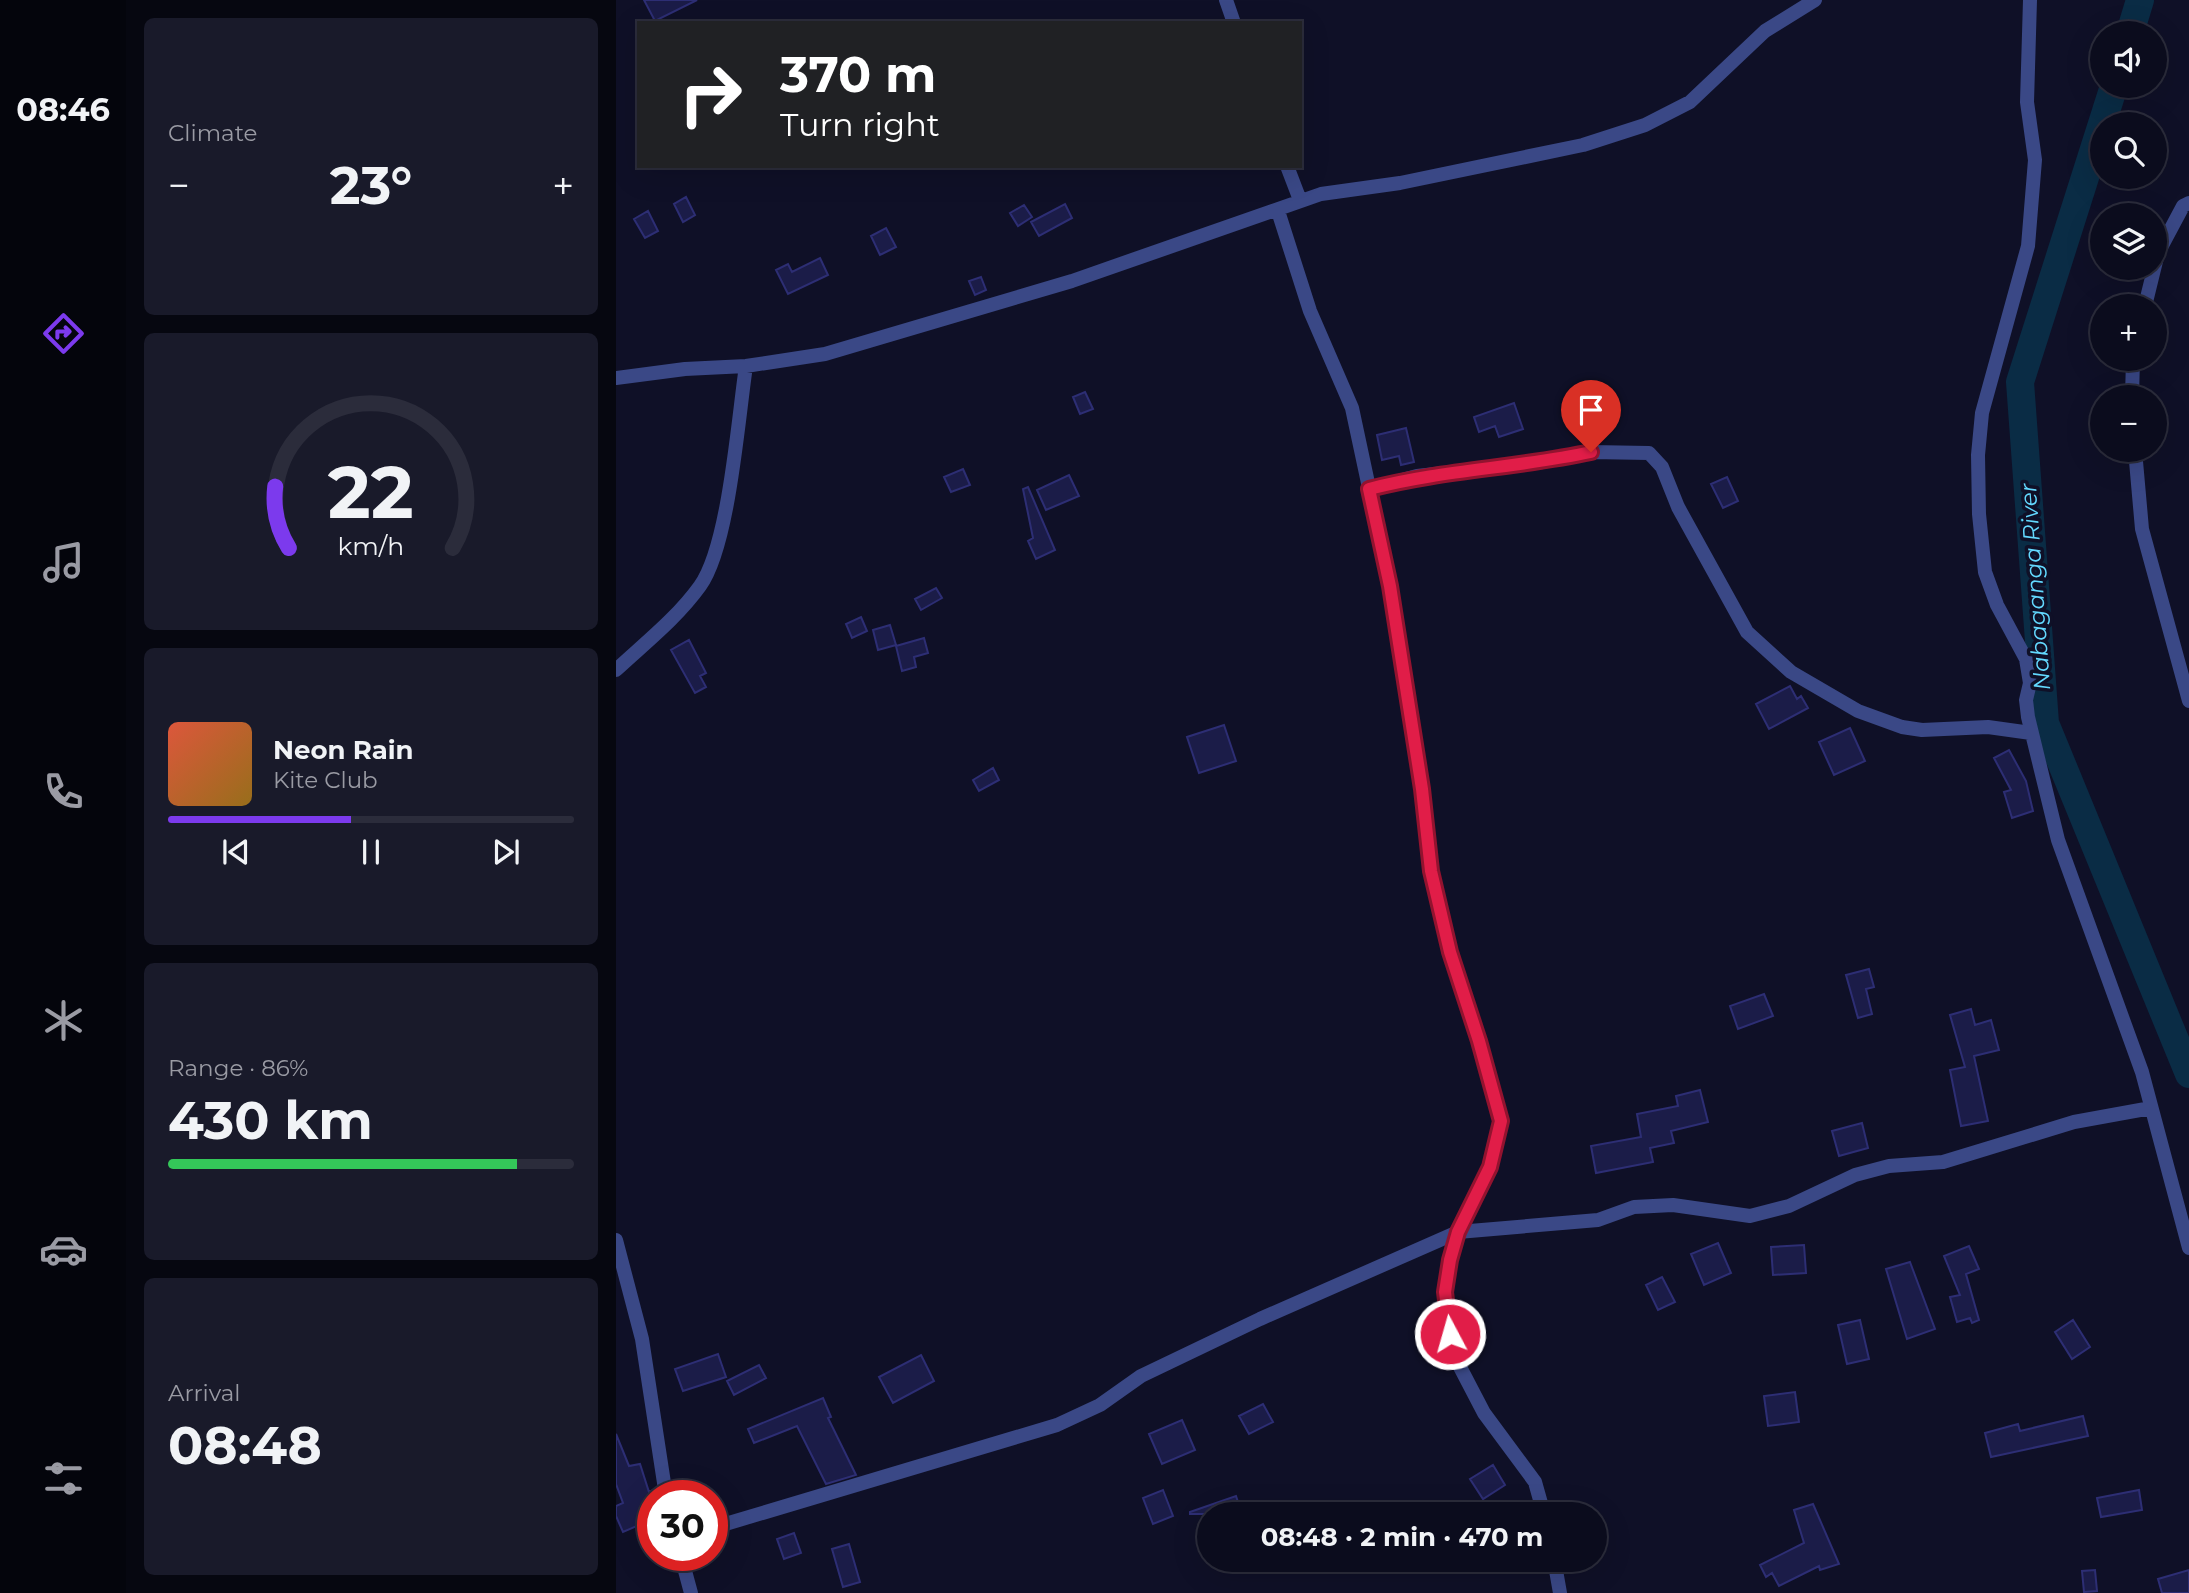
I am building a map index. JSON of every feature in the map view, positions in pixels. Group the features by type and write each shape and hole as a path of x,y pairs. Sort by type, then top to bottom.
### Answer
{"street":[{"path":"1226,0 1233,21"},
{"path":"616,378 685,369 746,366 851,346 1072,281 1278,211 1300,200 1583,145 1645,125 1690,102 1765,31 1815,0"},
{"path":"2030,0 2027,102 2035,160 2028,246 1982,413 1978,455 1979,514 1985,572 1997,605 2026,659 2029,684 2026,700 2031,733 2058,840 2116,996 2151,1108 2189,1248"},
{"path":"1288,168 1300,200"},
{"path":"2148,294 2158,253 2183,206 2189,202"},
{"path":"1278,211 1310,311 1352,408 1390,586 1422,789 1431,871 1450,952 1501,1121 1490,1167 1458,1232 1445,1292 1450,1334 1460,1367 1484,1413 1535,1482 1541,1502"},
{"path":"616,670 670,620 702,584 720,538 746,366"},
{"path":"1369,489 1417,476 1543,463 1591,452 1649,453 1662,467 1678,507 1747,632 1791,672 1849,706 1902,727 1922,730 1987,727 2031,733"},
{"path":"2136,462 2142,529 2189,701"},
{"path":"728,1523 1057,1425 1100,1405 1141,1376 1260,1319 1458,1232 1598,1220 1634,1207 1673,1205 1750,1216 1788,1206 1854,1175 1889,1166 1943,1162 2074,1122 2151,1108"},
{"path":"616,1240 642,1339 664,1480"},
{"path":"685,1571 691,1593"},
{"path":"1556,1572 1560,1593"}],"building":[{"path":"644,0 697,0 655,21"},
{"path":"686,197 695,215 683,222 674,204"},
{"path":"1065,204 1072,218 1039,236 1031,222"},
{"path":"1024,205 1032,217 1018,226 1010,213"},
{"path":"648,211 658,231 645,238 634,219"},
{"path":"886,228 896,247 880,255 871,236"},
{"path":"820,258 828,275 788,294 776,270 788,264 792,272"},
{"path":"981,277 986,290 975,295 969,281"},
{"path":"1085,392 1093,409 1080,414 1073,397"},
{"path":"1514,403 1523,429 1499,437 1495,426 1479,432 1474,417"},
{"path":"1406,428 1414,462 1401,465 1399,456 1382,460 1377,435"},
{"path":"963,469 970,485 951,492 944,477"},
{"path":"1069,475 1079,496 1046,510 1037,490"},
{"path":"1727,477 1738,501 1723,508 1711,484"},
{"path":"1028,487 1055,550 1036,559 1028,541 1033,538 1023,489"},
{"path":"936,588 942,598 921,610 915,599"},
{"path":"861,617 867,631 852,638 846,624"},
{"path":"890,625 896,645 878,650 873,630"},
{"path":"924,638 928,653 914,657 916,667 902,671 896,646"},
{"path":"689,640 706,673 700,676 706,687 695,693 671,650"},
{"path":"1790,686 1797,699 1801,696 1808,708 1769,729 1756,704"},
{"path":"1224,725 1236,761 1199,773 1187,737"},
{"path":"1850,728 1865,761 1834,775 1819,742"},
{"path":"2009,750 2026,781 2033,811 2012,818 2004,792 2011,790 1994,758"},
{"path":"993,768 999,780 979,791 973,780"},
{"path":"1869,969 1874,987 1866,989 1872,1014 1858,1018 1846,975"},
{"path":"1764,994 1773,1016 1738,1029 1730,1006"},
{"path":"1971,1009 1975,1025 1991,1020 1999,1050 1974,1056 1988,1121 1961,1126 1950,1070 1965,1067 1950,1015"},
{"path":"1700,1090 1708,1122 1671,1131 1674,1143 1650,1148 1653,1162 1596,1173 1591,1146 1641,1137 1637,1114 1678,1106 1676,1096"},
{"path":"1862,1123 1868,1148 1839,1156 1832,1131"},
{"path":"1718,1243 1731,1273 1704,1285 1691,1254"},
{"path":"1804,1245 1806,1273 1773,1275 1771,1247"},
{"path":"1969,1246 1979,1269 1966,1274 1979,1320 1972,1323 1970,1318 1957,1322 1950,1297 1960,1295 1944,1256"},
{"path":"1910,1262 1935,1329 1907,1339 1886,1269"},
{"path":"1662,1277 1675,1302 1658,1310 1646,1285"},
{"path":"1860,1320 1869,1359 1847,1364 1838,1325"},
{"path":"2073,1320 2090,1347 2072,1359 2055,1332"},
{"path":"718,1354 726,1377 683,1391 675,1369"},
{"path":"921,1355 934,1381 893,1403 879,1377"},
{"path":"759,1365 766,1378 734,1395 727,1381"},
{"path":"1795,1392 1799,1422 1768,1426 1764,1396"},
{"path":"823,1398 831,1417 828,1418 856,1475 826,1484 797,1426 754,1443 748,1429"},
{"path":"1263,1404 1273,1422 1249,1434 1239,1416"},
{"path":"2083,1416 2088,1436 1991,1457 1985,1433 2018,1424 2020,1431"},
{"path":"1182,1420 1195,1450 1162,1464 1149,1434"},
{"path":"616,1434 629,1466 640,1464 645,1480 637,1480 637,1526 623,1532 616,1516 616,1506 623,1503 616,1484"},
{"path":"1493,1465 1505,1485 1483,1499 1470,1479"},
{"path":"1163,1490 1173,1516 1153,1524 1143,1498"},
{"path":"2139,1490 2142,1510 2101,1517 2097,1498"},
{"path":"1236,1496 1238,1502 1219,1502"},
{"path":"1813,1504 1839,1564 1820,1570 1819,1566 1779,1586 1772,1573 1766,1577 1760,1565 1804,1543 1794,1510"},
{"path":"794,1533 801,1553 784,1559 777,1539"},
{"path":"849,1544 860,1582 843,1587 832,1549"},
{"path":"2095,1570 2097,1591 2084,1592 2082,1571"},
{"path":"2189,1570 2189,1593 2162,1593 2158,1579"}],"waterway":[{"name":"Nabaganga River","path":"2134,21 2140,0"},
{"name":"Nabaganga River","path":"2110,98 2020,382 2045,723 2189,1074"}],"route":[{"path":"1450,1334 1445,1292 1450,1260 1458,1232 1490,1167 1501,1121 1450,952 1431,871 1422,789 1390,586 1369,489 1417,476 1543,463 1591,452"}]}
